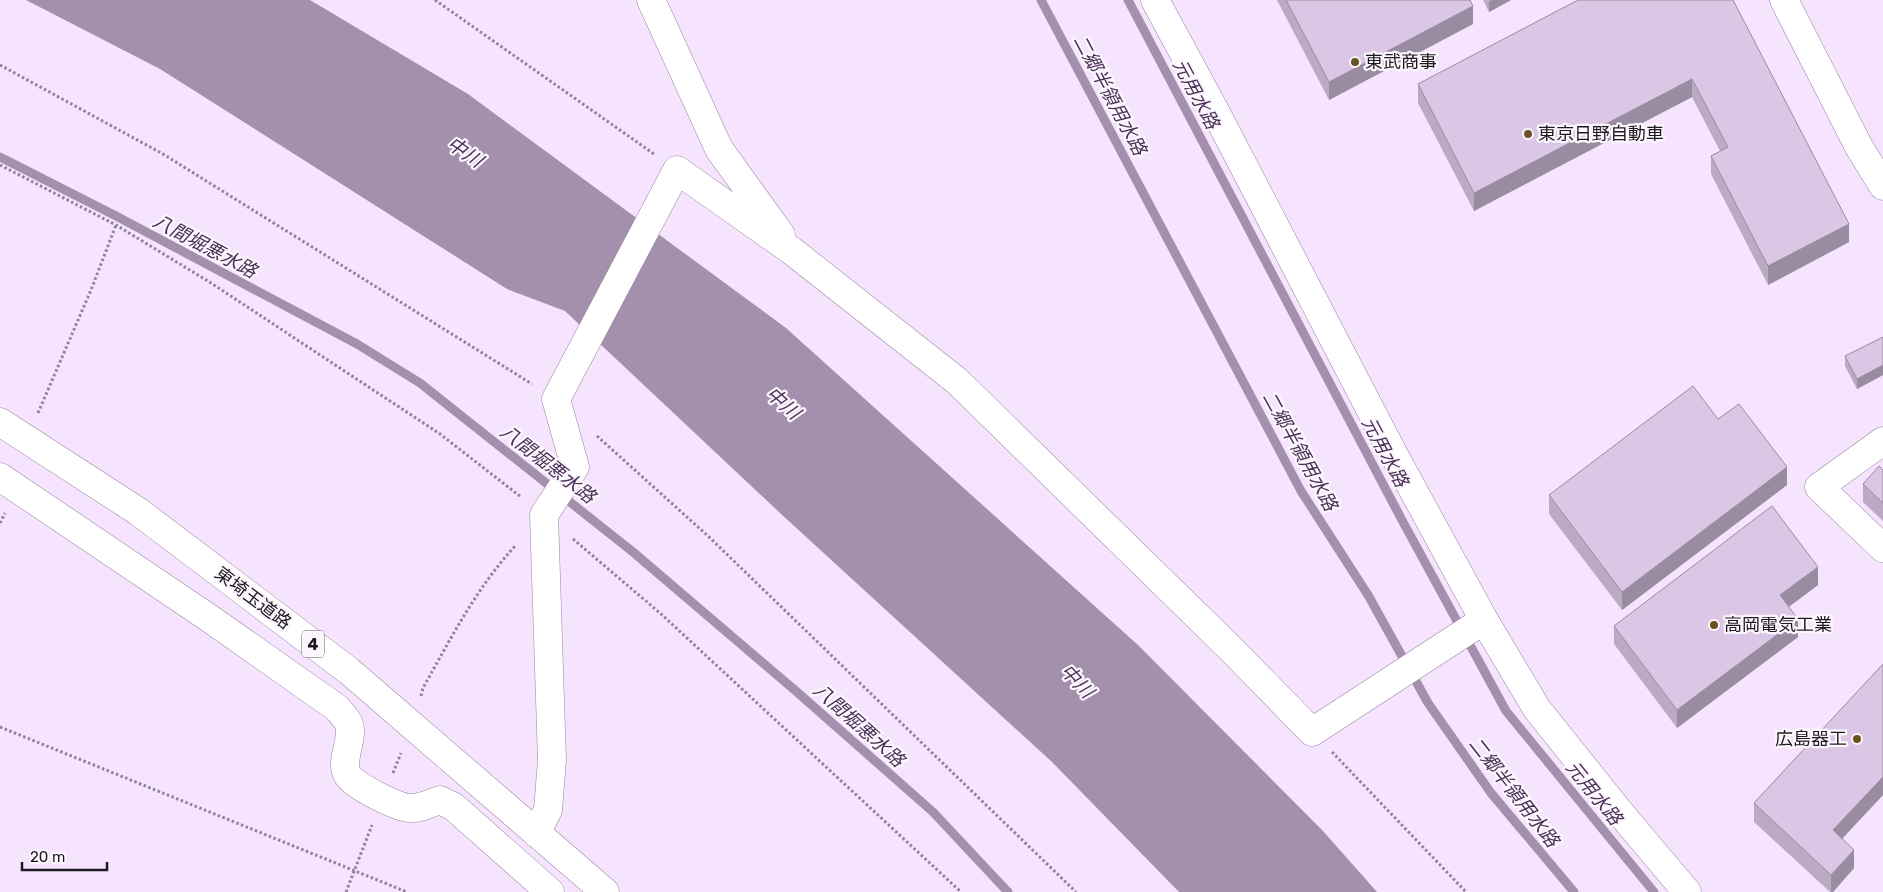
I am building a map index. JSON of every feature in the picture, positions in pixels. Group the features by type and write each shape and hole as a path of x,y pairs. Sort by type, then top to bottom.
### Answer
{"main road":[{"path":"651,0 719,149 792,251"},
{"path":"1156,0 1394,456 1484,620 1537,709 1617,809 1687,892"},
{"path":"1784,0 1859,147 1883,186"},
{"path":"536,833 548,810 552,760 544,515 575,468 556,399 677,170 792,251 957,381 1234,652 1312,732 1484,620"},
{"name":"東埼玉道路","path":"0,422 139,512 349,671 605,892"},
{"path":"1883,441 1819,487 1883,548"},
{"path":"0,477 193,607 337,708 348,724 349,744 345,762 347,774 354,782 397,806 412,808 440,800 454,807 550,892"}],"path":[{"path":"434,0 677,170"},
{"path":"0,165 116,224 210,283 440,434 544,515 660,613 961,892"},
{"path":"27,439 91,290 116,224"},
{"path":"346,892 413,726 423,688 466,610 504,558 544,515"},
{"path":"0,727 407,892"},
{"path":"1312,732 1466,892"}],"water":[{"name":"中川","path":"26,0 310,0 468,94 786,328 1138,645 1323,831 1377,892 1179,892 1052,762 780,513 565,311 507,289 160,69"}],"building":[{"name":"東武商事","path":"1286,0 1470,0 1473,6 1329,82"},
{"name":"東京日野自動車","path":"1578,0 1733,0 1849,224 1768,266 1711,156 1728,147 1692,79 1474,193 1418,84"},
{"path":"1883,337 1883,365 1857,379 1845,356"},
{"path":"1693,386 1718,419 1739,404 1787,467 1622,592 1549,495"},
{"path":"1879,466 1883,470 1883,503 1863,484"},
{"name":"高岡電気工業","path":"1772,506 1818,567 1780,595 1798,619 1677,710 1614,626"},
{"name":"広島器工","path":"1883,664 1883,777 1833,830 1854,850 1831,875 1754,803"}],"waterway":[{"name":"二郷半領用水路","path":"1041,0 1301,491 1368,595 1428,703 1491,793 1574,892"},
{"name":"元用水路","path":"1128,0 1403,522 1506,711 1654,892"},
{"name":"八間堀悪水路","path":"0,157 118,217 357,344 420,383 633,552 797,692 933,812 1008,892"}],"place":[{"name":"東武商事","path":"1355,62"},
{"name":"東京日野自動車","path":"1528,134"},
{"name":"高岡電気工業","path":"1714,625"},
{"name":"広島器工","path":"1857,739"}]}
